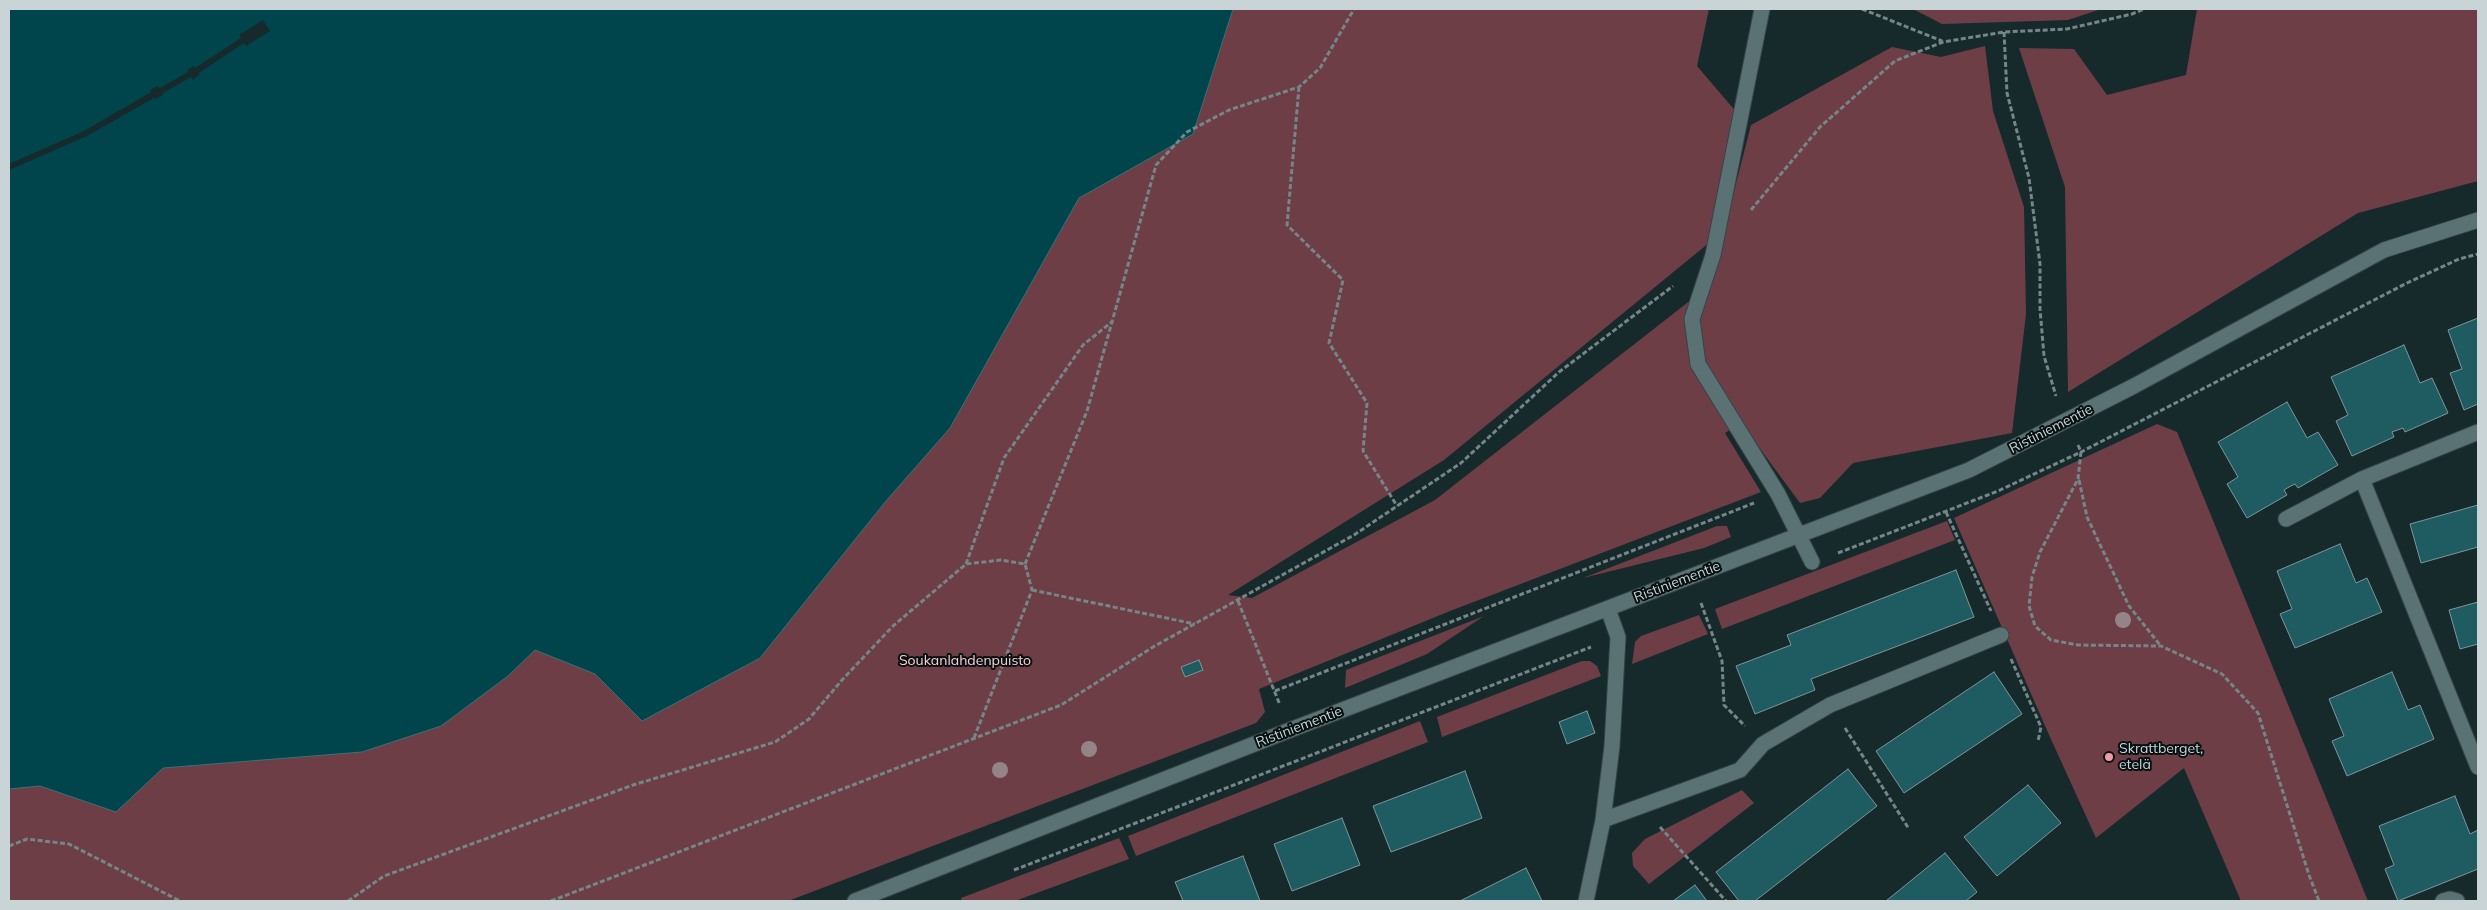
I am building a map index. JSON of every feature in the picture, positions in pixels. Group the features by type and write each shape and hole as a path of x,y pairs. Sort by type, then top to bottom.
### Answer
{"street":[{"path":"1762,9 1714,255 1692,319 1698,364 1778,494 1812,562"},
{"name":"Ristiniementie","path":"855,901 1290,730 1969,470 2067,422 2384,250 2478,220"},
{"path":"2286,518 2362,479 2478,432"},
{"path":"2362,479 2478,767"},
{"path":"1586,901 1603,820 1612,746 1618,637 1608,609"},
{"path":"1603,820 1740,770 1763,744 1830,704 2001,635"},
{"path":"2443,901 2450,899 2457,901"}],"path":[{"path":"973,739 1032,590 1025,564 1087,411 1156,165 1188,132 1229,110 1299,87 1320,68 1354,9"},
{"path":"1862,9 1943,42"},
{"path":"1745,218 1820,127 1895,61 1943,42 2004,32 2067,29 2132,14 2144,9"},
{"path":"2004,32 2007,93 2029,178 2039,254 2044,356 2057,398"},
{"path":"1299,87 1287,225 1343,280 1329,344 1366,403 1363,451 1397,506"},
{"path":"551,901 1061,705 1153,647 1354,535 1461,463 1559,372 1675,285"},
{"path":"348,901 384,876 633,785 775,742 809,719 893,626 966,564 1004,458 1083,345 1113,320"},
{"path":"2081,452 2078,479 2087,517 2129,606 2161,646"},
{"path":"2078,479 2040,552 2032,577 2028,606 2035,626 2051,640 2078,646 2161,646 2222,674 2258,713 2319,901"},
{"path":"1275,691 1778,494"},
{"path":"1946,512 2001,635"},
{"path":"966,564 1002,560 1025,564"},
{"path":"1032,590 1195,624"},
{"path":"1238,601 1290,730"},
{"path":"1701,603 1722,661 1724,705 1734,715"},
{"path":"2013,664 2041,727 2038,741"},
{"path":"1830,704 1909,829"},
{"path":"1641,806 1726,901"},
{"path":"9,846 27,839 69,844 180,901"}],"green space":[{"name":"Soukanlahdenpuisto","path":"9,9 1709,9 1697,66 1738,114 1710,242 1444,460 1228,595 1252,598 1435,500 1710,285 1751,125 1892,47 1941,57 1985,46 1993,111 2024,207 2026,314 2012,433 1853,463 1820,498 1800,503 1741,423 1725,433 1761,492 1450,611 1259,689 1265,712 1256,723 788,901 9,901"},
{"path":"1913,9 2101,9 2068,20 1942,24"},
{"path":"2197,9 2478,9 2478,181 2358,213 2068,392 2065,187 2019,48 2074,49 2107,95 2186,75"},
{"path":"2157,424 2177,432 2368,901 2241,901 2184,768 2096,838 2050,737 1954,518"},
{"path":"1947,521 1955,540 1722,629 1715,609"},
{"path":"1717,526 1727,526 1731,537 1704,548 1583,578"},
{"path":"1699,615 1708,634 1632,664 1635,642 1641,636"},
{"path":"1484,616 1427,654 1345,688 1346,670"},
{"path":"1582,661 1590,661 1597,666 1601,676 1442,737 1437,717"},
{"path":"1420,721 1428,742 1136,856 1128,836"},
{"path":"1742,790 1754,803 1649,884 1633,866 1632,853 1645,839"},
{"path":"1119,838 1129,859 1015,901 962,901 961,898"}],"water":[{"path":"9,9 1233,9 1193,134 1079,198 950,428 886,501 760,658 642,721 595,674 535,650 508,676 441,726 362,752 163,768 116,812 40,786 9,789"}],"pier":[{"path":"263,20 270,31 246,46 244,43 199,73 193,80 191,77 156,99 154,98 87,136 9,170 9,164 84,131 151,92 150,90 158,86 160,88 188,72 187,70 194,66 195,68 241,38 239,35"}],"building":[{"path":"2478,318 2478,404 2464,410 2450,373 2462,369 2448,330"},
{"path":"2404,345 2420,383 2432,378 2448,413 2405,432 2403,428 2392,432 2394,437 2352,456 2336,421 2348,415 2331,377"},
{"path":"2287,402 2307,438 2318,432 2338,465 2298,488 2295,484 2289,487 2284,490 2287,495 2247,518 2227,484 2238,477 2218,442"},
{"path":"2478,505 2478,547 2421,563 2410,524"},
{"path":"2340,544 2356,583 2367,578 2382,612 2295,648 2280,614 2292,609 2277,571"},
{"path":"1956,570 1974,617 1811,679 1815,690 1755,714 1736,666 1791,645 1787,635"},
{"path":"2478,602 2478,644 2460,649 2449,610"},
{"path":"1199,660 1203,670 1185,677 1181,667"},
{"path":"1994,672 2022,714 1904,793 1876,751"},
{"path":"2392,672 2408,710 2420,705 2434,739 2347,776 2332,741 2344,736 2329,699"},
{"path":"1587,711 1595,733 1567,744 1559,722"},
{"path":"1848,769 1877,806 1755,901 1739,901 1716,872"},
{"path":"1465,771 1482,818 1391,852 1373,806"},
{"path":"2028,785 2061,823 1997,876 1964,837"},
{"path":"2455,796 2470,834 2478,830 2478,869 2398,901 2385,869 2394,865 2379,826"},
{"path":"1342,818 1360,865 1292,891 1274,844"},
{"path":"1945,853 1977,892 1966,901 1886,901"},
{"path":"1243,856 1260,901 1183,901 1175,882"},
{"path":"1526,868 1542,901 1460,901"},
{"path":"1695,885 1707,901 1673,901"}],"place":[{"name":"Skrattberget, etelä","path":"2109,757"}]}
